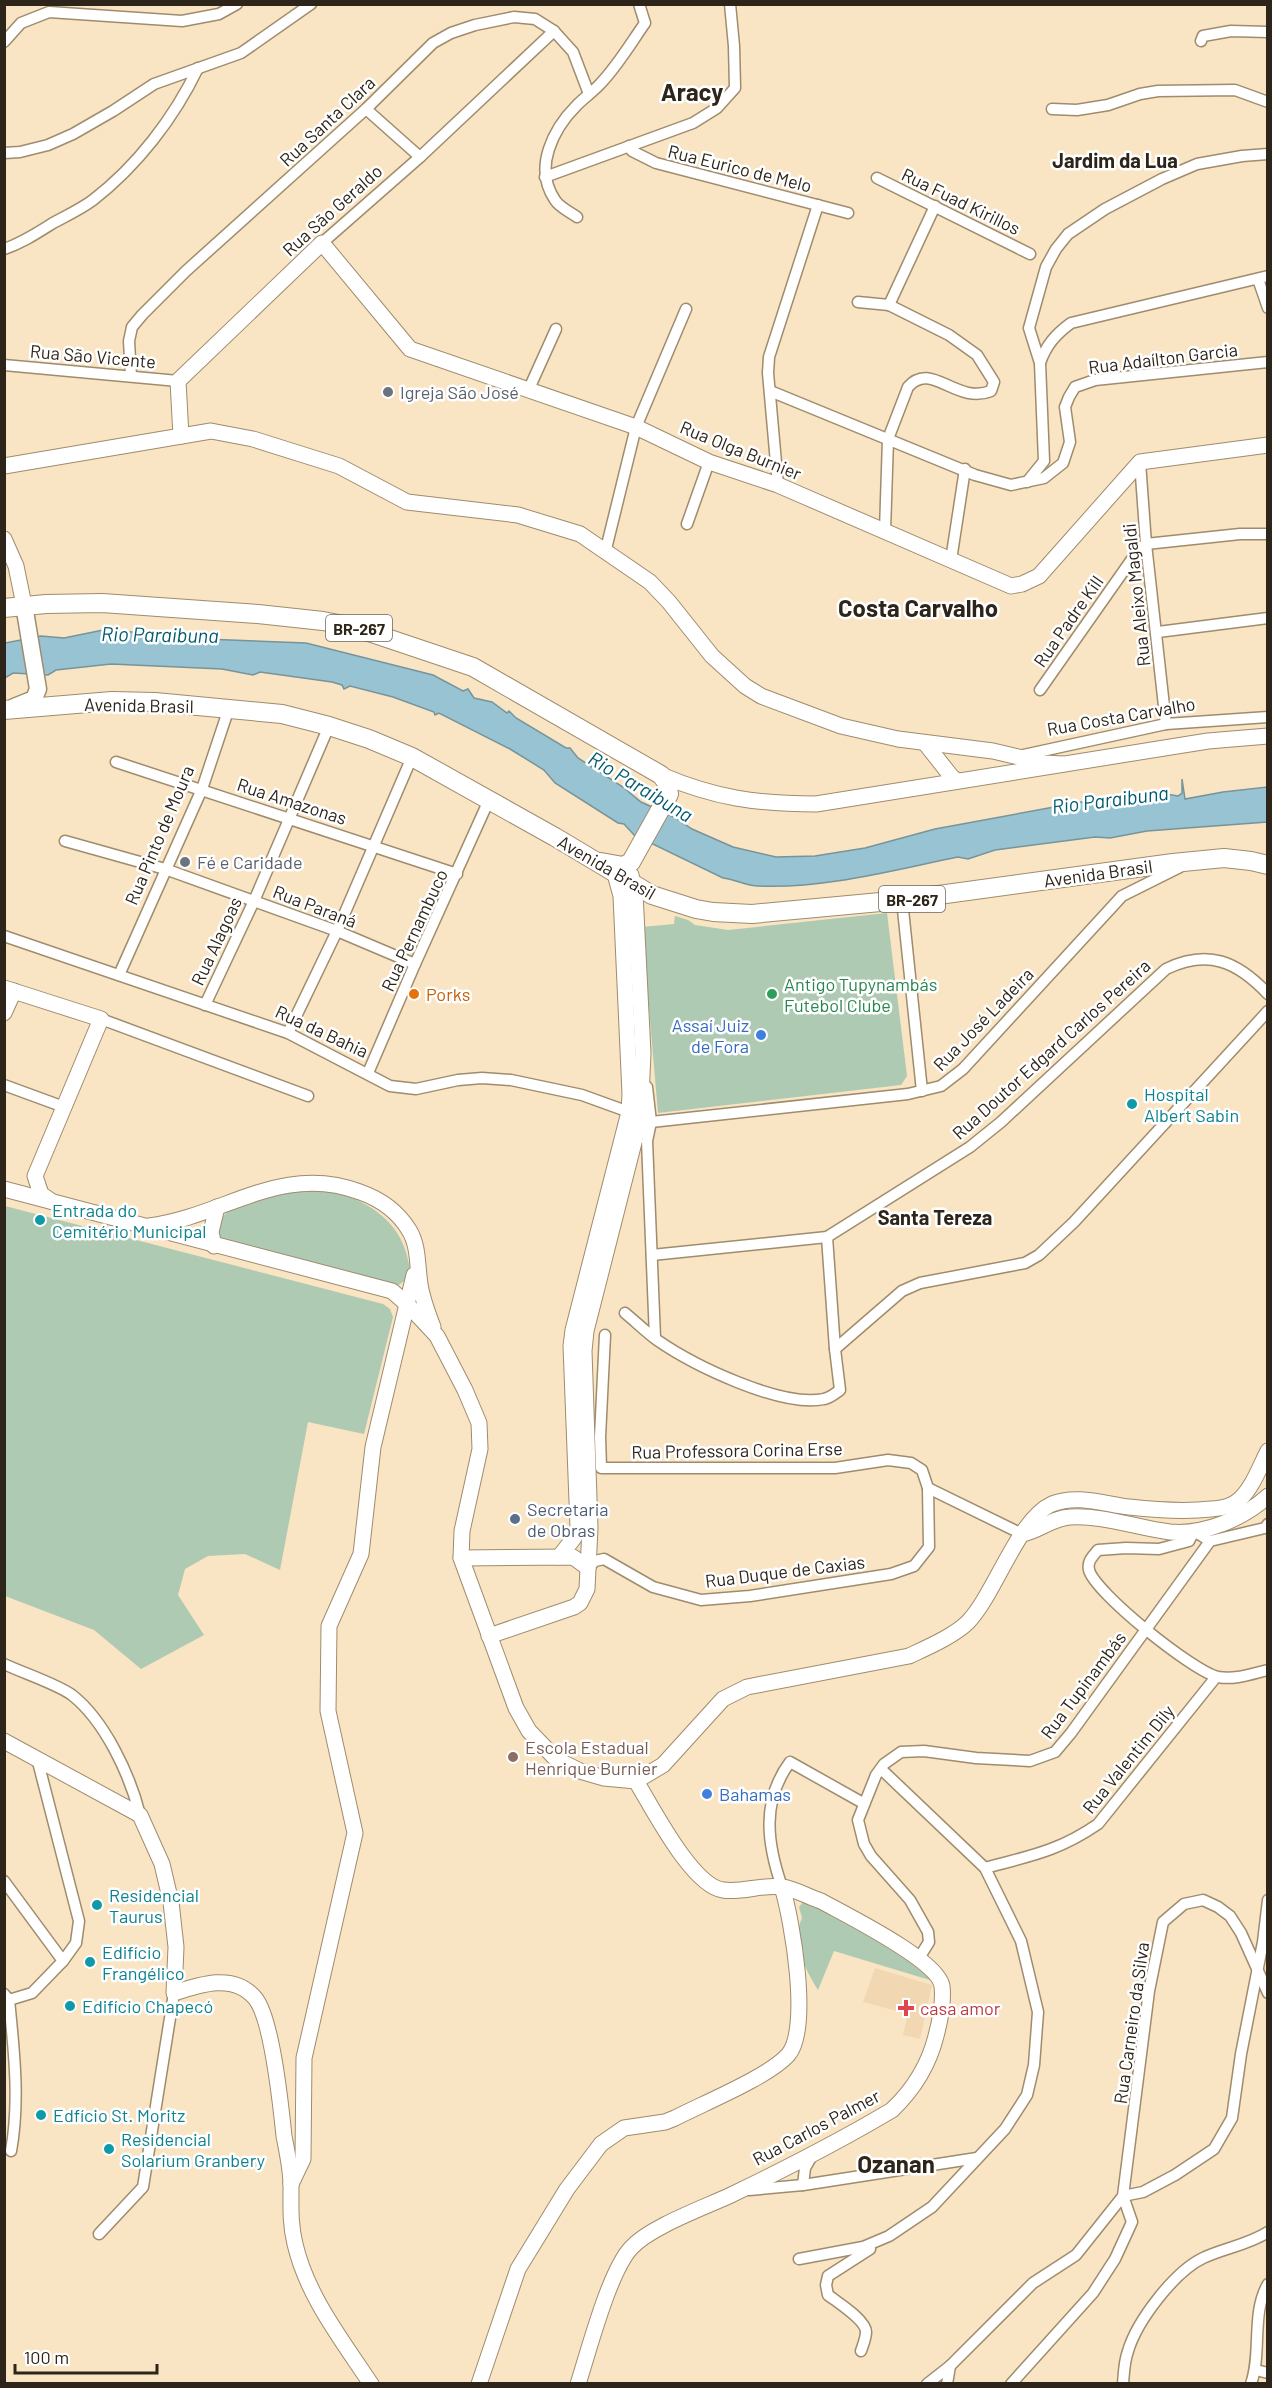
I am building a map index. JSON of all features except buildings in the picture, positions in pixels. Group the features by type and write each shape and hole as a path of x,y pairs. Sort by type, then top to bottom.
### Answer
{"highway":[{"name":"BR-267","path":"4,608 25,613 102,603 258,614 354,627 473,668 500,681 660,776"},
{"name":"Avenida Brasil","path":"4,710 112,701 229,708 282,714 329,726 369,739 412,757 652,895 696,909 740,914 781,913 902,900 1190,861 1237,859 1268,865"},
{"path":"596,861 623,867 633,858 668,796 667,783 660,776"},
{"path":"633,858 637,879 652,895"}],"main road":[{"name":"BR-267","path":"4,710 29,702 37,696 38,689 25,613"}],"street":[{"path":"4,42 21,23 49,12 182,21 219,14 237,4"},
{"path":"4,153 20,152 48,145 74,134 154,84 241,53 311,4"},
{"path":"577,217 555,201 545,177 546,160 552,140 576,105 601,83 645,23 639,4"},
{"path":"545,177 693,123 717,108 735,88 730,4"},
{"name":"Rua Santa Clara","path":"131,376 129,341 132,327 142,315 186,271 366,109 433,43 451,33 475,25 514,17 535,19 554,31 573,52 589,94"},
{"name":"Rua São Geraldo","path":"178,381 322,243 420,157 554,31"},
{"path":"1201,41 1203,36 1216,33 1268,32"},
{"path":"4,249 18,244 93,200 127,168 169,119 187,91 198,68"},
{"path":"1052,109 1077,110 1098,107 1158,91 1234,90 1268,102"},
{"path":"366,109 420,157"},
{"name":"Rua Eurico de Melo","path":"630,146 632,151 656,163 848,213"},
{"path":"770,391 975,475 1011,485 1027,482 1044,460 1040,363 1029,328 1046,267 1056,249 1068,234 1105,209 1162,179 1197,164 1268,154"},
{"name":"Rua Fuad Kirillos","path":"877,178 1030,254"},
{"path":"778,485 768,357 818,205"},
{"path":"889,305 935,206"},
{"name":"Rua Olga Burnier","path":"322,243 410,349 636,427 709,462 778,485 1011,586 1022,584 1039,576 1140,462"},
{"path":"1040,363 1057,334 1071,323 1263,278 1268,308"},
{"path":"858,302 889,305 949,335 977,355 994,382 991,391 981,395 967,394 928,377 913,380 908,387 888,439 885,531"},
{"path":"605,553 636,427 686,309"},
{"path":"528,391 556,328"},
{"name":"Rua Adaílton Garcia","path":"1027,482 1044,478 1063,464 1070,442 1065,407 1076,387 1095,380 1268,362"},
{"name":"Rua São Vicente","path":"4,365 178,381"},
{"path":"178,381 181,436"},
{"name":"Rua Costa Carvalho","path":"4,466 211,431 253,440 339,466 407,502 518,515 580,534 650,582 712,656 745,686 761,696 841,726 925,743 1018,756 1044,764 1063,764"},
{"path":"1140,462 1268,445"},
{"path":"687,524 709,462"},
{"name":"Rua Aleixo Magaldi","path":"1140,462 1146,544 1158,632 1166,724"},
{"path":"951,560 964,470"},
{"path":"1146,544 1240,534 1268,534"},
{"path":"4,539 16,566 25,613"},
{"name":"Rua Padre Kill","path":"1040,690 1139,549 1146,544"},
{"path":"1158,632 1268,618"},
{"name":"Rua Pinto de Moura","path":"119,975 202,789 229,708"},
{"name":"Rua Costa Carvalho","path":"1018,756 1166,724 1268,717"},
{"name":"Rua Alagoas","path":"205,1005 254,901 329,726"},
{"path":"660,776 716,796 775,804 816,804 1232,738 1268,736"},
{"path":"925,743 957,781"},
{"path":"288,1033 337,931 412,757"},
{"name":"Rua Amazonas","path":"116,762 458,873"},
{"path":"932,784 941,762"},
{"path":"668,796 678,789 691,788"},
{"name":"Rua Pernambuco","path":"368,1073 489,800"},
{"name":"Rua Paraná","path":"65,841 165,869 337,931 415,964"},
{"path":"633,858 635,893 631,962 630,1094 647,1141 655,1338"},
{"name":"Rua José Ladeira","path":"640,1117 922,1091 941,1086 958,1074 1122,896 1190,861"},
{"path":"489,1636 580,1603 587,1589 588,1568 573,1330 640,1117 643,1053 621,896 615,874"},
{"path":"902,900 922,1091"},
{"name":"Rua da Bahia","path":"4,936 288,1033 390,1086 416,1089 458,1080 482,1078 511,1080 582,1095 640,1117"},
{"name":"Rua Doutor Edgard Carlos Pereira","path":"652,1255 827,1237 970,1147 1001,1122 1166,969 1182,961 1202,958 1219,959 1257,982 1268,994"},
{"path":"4,1013 9,990 101,1020 309,1096"},
{"path":"835,1349 902,1291 920,1283 1024,1263 1039,1255 1074,1222 1268,1011"},
{"path":"4,1189 22,1186 35,1176 101,1020"},
{"path":"6,1088 64,1107"},
{"path":"35,1176 41,1194 54,1203"},
{"path":"144,1227 181,1220 258,1191 294,1183 340,1185 357,1190 383,1203 401,1219 410,1231 415,1244 416,1270 421,1293 437,1335 479,1423 480,1449 462,1531 461,1558 489,1636 516,1708 529,1731 556,1759 580,1771 604,1778 636,1781 663,1765 723,1699 747,1687 909,1656 932,1646 967,1623 991,1588 1022,1534 1051,1504 1076,1499 1142,1508 1191,1511 1227,1507 1247,1490 1268,1451"},
{"path":"4,1189 387,1290 408,1305 437,1335"},
{"path":"214,1246 211,1232 217,1207"},
{"path":"626,1313 655,1338 702,1365 769,1394 804,1400 825,1399 840,1390 827,1237"},
{"path":"387,1290 406,1287 416,1270"},
{"path":"291,2184 303,2159 304,2058 355,1833 328,1711 329,1626 361,1554 373,1447 416,1270"},
{"path":"387,1290 394,1296 402,1313 404,1324"},
{"name":"Rua Professora Corina Erse","path":"605,1335 600,1437 601,1468 835,1468 888,1460 911,1463 922,1470 928,1488"},
{"path":"928,1488 1022,1534 1034,1532 1064,1517 1086,1517 1171,1532 1194,1531 1243,1514 1268,1496"},
{"name":"Rua Duque de Caxias","path":"588,1568 595,1561 604,1559 653,1587 701,1600 750,1596 891,1574 914,1566 929,1547 928,1488"},
{"path":"1119,1522 1130,1521 1142,1508"},
{"path":"1191,1511 1194,1531 1189,1541 1159,1549 1126,1548 1098,1551 1090,1560 1089,1570 1098,1583 1144,1630 1216,1677 1234,1678 1268,1670"},
{"path":"1194,1531 1210,1541 1265,1528 1268,1524"},
{"path":"559,1557 584,1528"},
{"name":"Rua Tupinambás","path":"883,1766 902,1752 924,1751 976,1758 1030,1761 1055,1752 1210,1541"},
{"path":"461,1558 573,1557 588,1568"},
{"path":"4,1664 71,1694 93,1717 117,1754 136,1798 140,1815 162,1864 171,1902 176,1947 174,1993 143,2187 99,2234"},
{"name":"Rua Valentim Dily","path":"985,1868 1051,1851 1076,1839 1098,1824 1216,1677"},
{"path":"4,1741 140,1815"},
{"path":"11,2151 16,2127 16,2078 7,1997 32,1994 63,1961 76,1943 79,1921 37,1758"},
{"path":"479,2384 519,2269 567,2189 601,2144 624,2128 665,2122 675,2118 774,2067 790,2053 796,2039 799,1997 795,1946 789,1912 768,1833 773,1796 781,1773 790,1762 863,1803"},
{"path":"861,2351 867,2334 866,2327 828,2295 826,2285 828,2276 932,2207 1005,2129 1027,2095 1034,2065 1038,2012 1021,1941 985,1868 883,1766 871,1783 858,1820 864,1844 884,1874 909,1900 928,1932 929,1942 920,1958"},
{"path":"636,1781 686,1863 704,1879 721,1890 782,1887"},
{"path":"4,1881 63,1961"},
{"name":"Rua Carlos Palmer","path":"578,2384 609,2293 622,2260 631,2247 646,2235 738,2191 892,2110 903,2099 920,2074 933,2047 940,2017 942,1985 935,1972 920,1958 821,1901 782,1887"},
{"path":"789,1912 797,1901 806,1896"},
{"name":"Rua Carneiro da Silva","path":"1123,2196 1149,1991 1164,1922 1184,1904 1203,1900 1218,1907 1230,1916 1241,1933 1268,1993"},
{"path":"927,2384 950,2366 1033,2283 1076,2254 1123,2196 1143,2192 1214,2149 1232,2118 1268,1900"},
{"path":"174,1993 200,1984 218,1982 236,1986 255,1999 265,2020 271,2044 291,2184 290,2213 295,2245 305,2278 324,2313 371,2384"},
{"path":"803,2185 805,2168 813,2152"},
{"path":"738,2191 803,2185 977,2158"},
{"path":"1011,2384 1093,2293 1115,2259 1132,2222 1123,2196"},
{"path":"1123,2384 1128,2348 1145,2317 1173,2281 1200,2260 1268,2232"},
{"path":"799,2259 863,2247 889,2236"},
{"path":"1251,2384 1256,2370 1259,2314 1266,2288"},
{"path":"947,2384 950,2366"},
{"path":"1256,2370 1268,2373"}],"shaded area":[{"name":"casa amor","path":"875,1968 932,1985 920,2039 903,2035 908,2014 863,2002"}],"green space":[{"name":"Antigo Tupynambás Futebol Clube","path":"887,913 907,1076 901,1085 658,1113 642,927 674,924 675,916 695,925 728,930"},
{"path":"292,1190 322,1190 339,1193 372,1208 390,1224 403,1244 410,1267 409,1278 397,1286 220,1240 216,1227 230,1210 257,1199"},
{"path":"5,1206 383,1304 390,1309 393,1317 364,1434 308,1422 280,1570 245,1554 208,1556 185,1569 178,1595 204,1635 141,1669 94,1630 5,1596"},
{"path":"803,1902 815,1908 818,1904 917,1961 933,1981 834,1951 818,1990 804,1964 799,1946 798,1936 802,1918 799,1907"}],"water":[{"name":"Rio Paraibuna","path":"108,629 179,638 306,643 433,675 463,691 468,689 474,698 492,702 566,748 570,748 578,758 623,787 641,802 674,817 692,829 733,847 776,857 815,856 865,848 935,829 1081,802 1113,802 1132,797 1166,794 1178,796 1182,793 1182,779 1185,799 1267,787 1267,822 1147,831 1110,838 1095,837 995,850 968,859 958,857 834,882 754,886 723,878 634,835 624,824 618,823 555,783 544,770 510,749 439,713 435,715 434,712 393,697 350,686 344,689 342,685 332,682 260,672 253,675 222,669 111,664 56,670 48,675 13,673 5,678 5,643 41,636 64,638"}],"place":[{"name":"Igreja São José","path":"388,392"},
{"name":"Fé e Caridade","path":"185,862"},
{"name":"Porks","path":"414,994"},
{"name":"Antigo Tupynambás Futebol Clube","path":"772,994"},
{"name":"Assaí Juiz de Fora","path":"761,1035"},
{"name":"Hospital Albert Sabin","path":"1132,1104"},
{"name":"Entrada do Cemitério Municipal","path":"40,1220"},
{"name":"Secretaria de Obras","path":"515,1519"},
{"name":"Escola Estadual Henrique Burnier","path":"513,1757"},
{"name":"Bahamas","path":"707,1794"},
{"name":"Residencial Taurus","path":"97,1905"},
{"name":"Edifício Frangélico","path":"90,1962"},
{"name":"Edifício Chapecó","path":"70,2006"},
{"name":"casa amor","path":"906,2008"},
{"name":"Edfício St. Moritz","path":"41,2115"},
{"name":"Residencial Solarium Granbery","path":"109,2149"}],"district":[{"name":"Aracy","path":"692,91"},
{"name":"Jardim da Lua","path":"1115,160"},
{"name":"Costa Carvalho","path":"918,607"},
{"name":"Santa Tereza","path":"935,1217"},
{"name":"Ozanan","path":"896,2163"}]}
